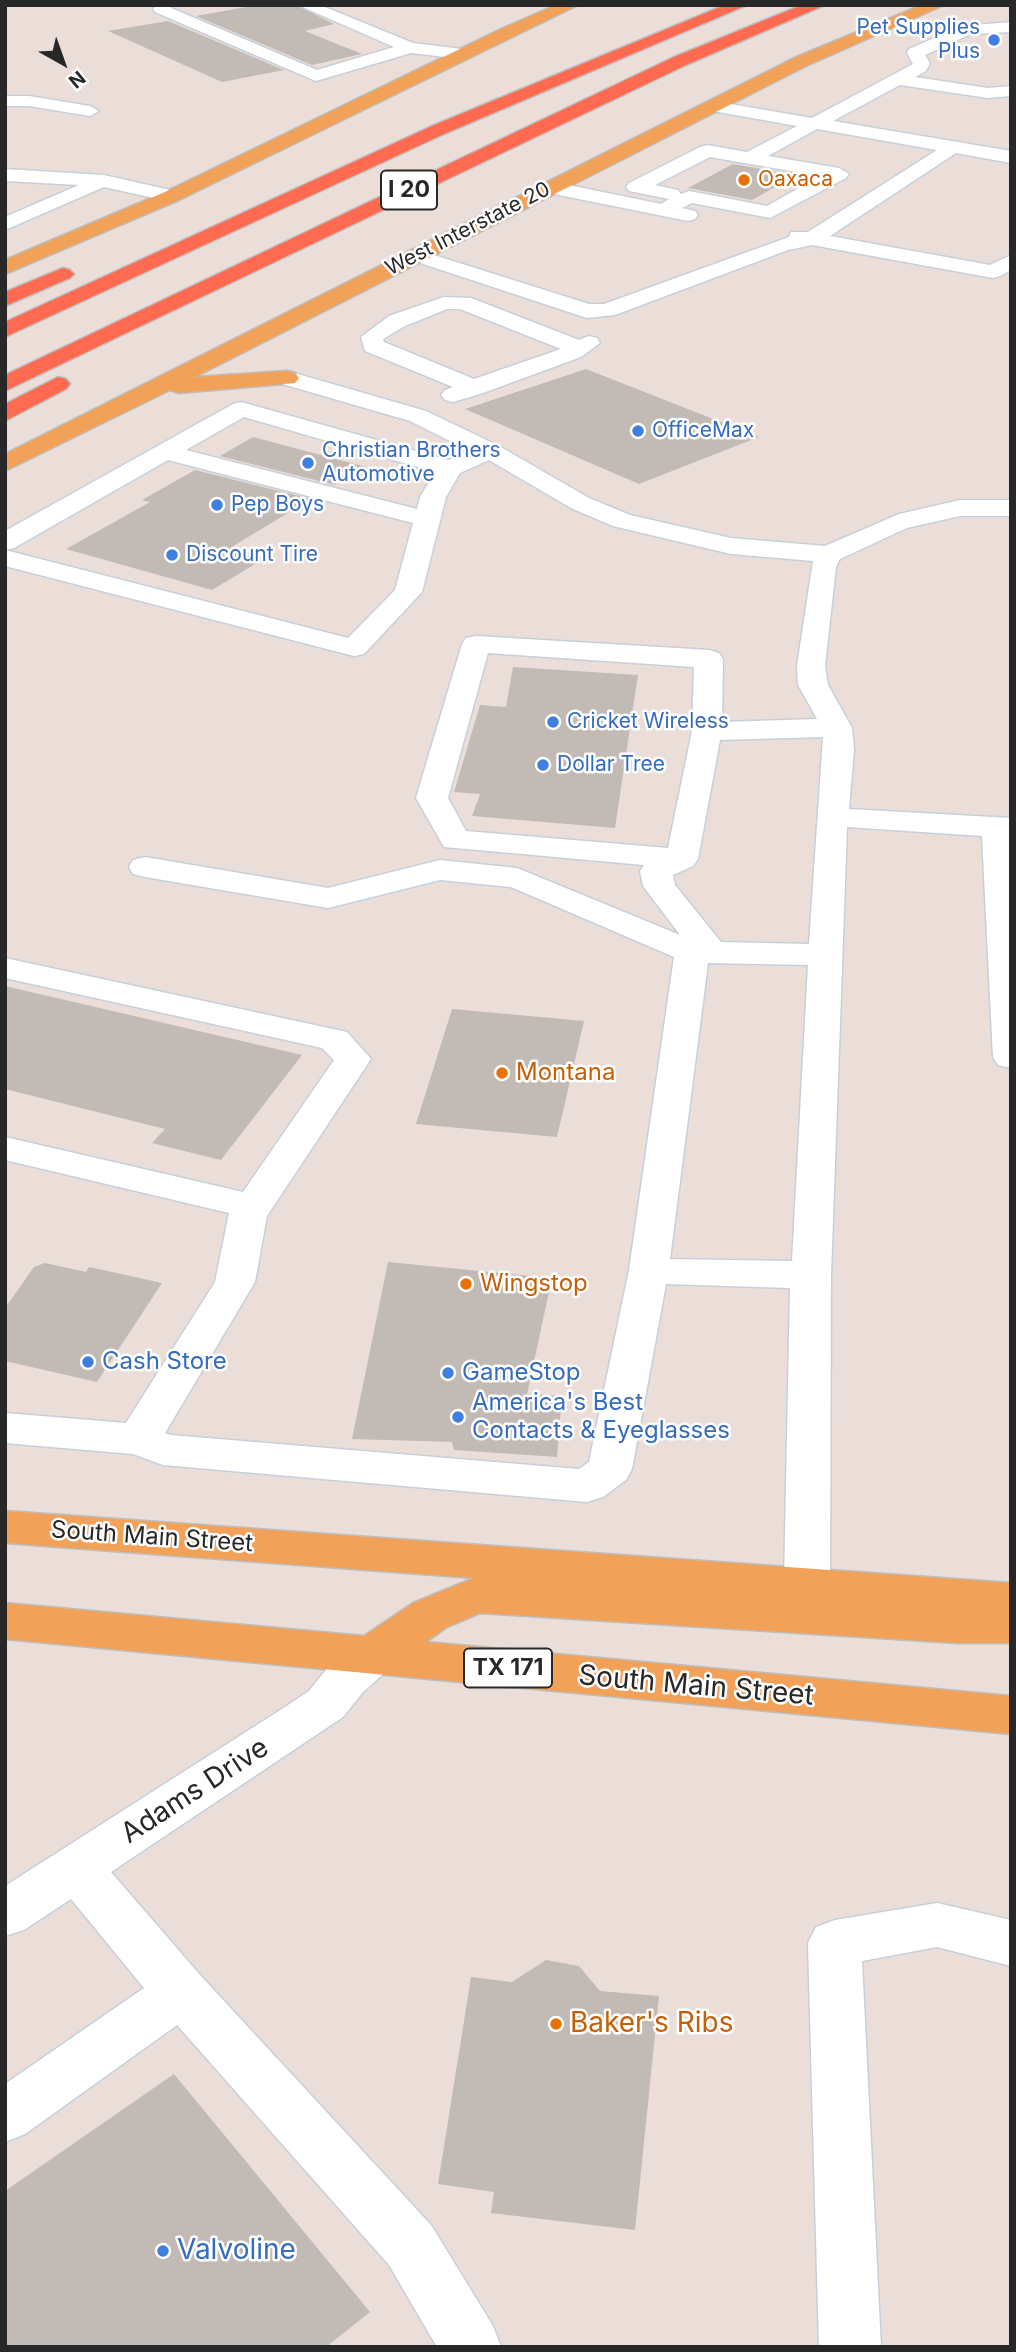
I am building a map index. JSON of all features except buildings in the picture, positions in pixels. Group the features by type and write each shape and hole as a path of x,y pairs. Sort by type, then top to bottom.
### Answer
{"highway":[{"name":"I 20","path":"5,330 438,130 739,5"},
{"name":"I 20","path":"5,384 680,61 817,5"},
{"path":"564,57 621,37 687,25"},
{"path":"5,415 164,326 292,260 307,239"},
{"path":"5,300 82,266"}],"main road":[{"path":"5,268 172,196 462,54 570,5"},
{"name":"West Interstate 20","path":"5,464 800,62 936,5"},
{"path":"263,332 261,345 265,356 286,378"},
{"path":"143,394 226,380 286,378"},
{"name":"South Main Street","path":"5,1527 807,1583 1011,1600"},
{"path":"373,1655 430,1615 475,1595 958,1625 1011,1625"},
{"name":"South Main Street","path":"5,1621 1011,1715"}],"street":[{"path":"166,5 161,9 316,76 410,48"},
{"path":"306,5 410,48 462,54"},
{"path":"750,158 818,124 920,67 922,63 915,53 958,33 984,27 1011,27"},
{"path":"897,79 988,93 1011,91"},
{"path":"5,101 29,101 90,111"},
{"path":"713,106 1011,157"},
{"path":"786,140 812,145"},
{"path":"415,255 587,311 607,310 782,245 810,239 953,147"},
{"path":"707,151 839,174 770,212 689,198 636,187 707,151"},
{"path":"902,160 928,165"},
{"path":"5,175 104,181 172,196"},
{"path":"5,224 104,181"},
{"path":"549,187 1002,274"},
{"path":"663,210 689,198"},
{"path":"14,199 48,205"},
{"path":"475,388 373,346 372,337 397,321 444,303 463,303 580,348"},
{"path":"405,412 580,348 598,337 605,324 599,310"},
{"path":"286,378 405,412 454,432 580,503 633,524 731,546 829,554 899,522 961,508 1011,508"},
{"path":"5,542 242,409 450,468"},
{"path":"5,558 354,648 408,592 433,497 450,468 490,451"},
{"path":"165,452 427,519"},
{"path":"807,1583 811,1275 832,817 839,750 837,729 813,685 811,666 823,567 829,554"},
{"path":"476,644 709,659 707,731 682,859 455,840 432,798 476,644"},
{"path":"707,731 837,729"},
{"path":"832,817 1004,828 1011,1057"},
{"path":"5,1428 141,1439 163,1450 587,1486 610,1469 648,1275 702,952 659,886 656,871 682,859"},
{"path":"145,867 328,898 440,870 517,878 702,952 826,955"},
{"path":"5,968 334,1040 353,1059 247,1216 235,1282 149,1420 141,1439"},
{"path":"5,1148 253,1207"},
{"path":"648,1275 648,1272 811,1275"},
{"name":"Adams Drive","path":"5,1914 326,1704 346,1679 373,1655"},
{"path":"76,1868 181,1992 410,2245 471,2347"},
{"path":"850,2347 835,1943 937,1925 1011,1943"},
{"path":"5,2116 181,1992"}],"place":[{"name":"Pet Supplies Plus","path":"994,40"},
{"name":"Oaxaca","path":"744,180"},
{"name":"OfficeMax","path":"638,431"},
{"name":"Christian Brothers Automotive","path":"308,463"},
{"name":"Pep Boys","path":"217,505"},
{"name":"Discount Tire","path":"172,555"},
{"name":"Cricket Wireless","path":"553,722"},
{"name":"Dollar Tree","path":"543,765"},
{"name":"Montana","path":"502,1073"},
{"name":"Wingstop","path":"466,1284"},
{"name":"Cash Store","path":"88,1362"},
{"name":"GameStop","path":"448,1373"},
{"name":"America's Best Contacts & Eyeglasses","path":"458,1417"},
{"name":"Baker's Ribs","path":"556,2024"},
{"name":"Valvoline","path":"163,2251"}]}
